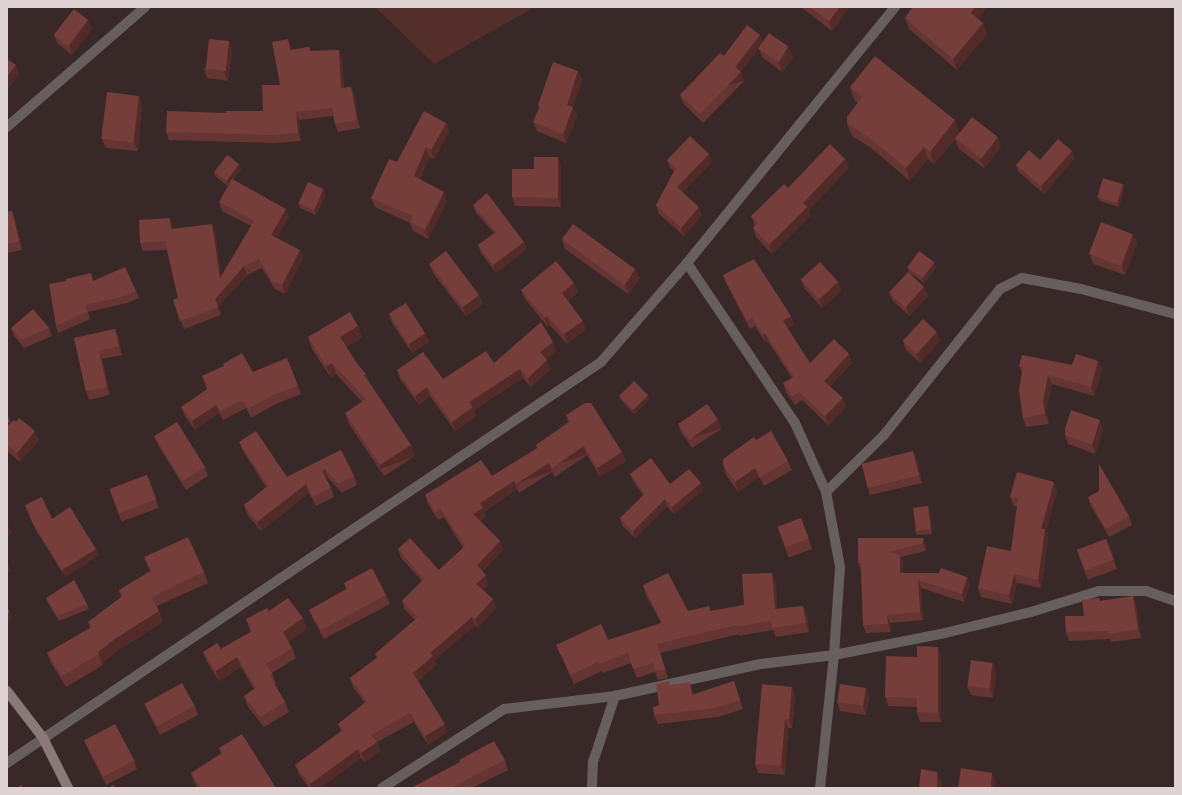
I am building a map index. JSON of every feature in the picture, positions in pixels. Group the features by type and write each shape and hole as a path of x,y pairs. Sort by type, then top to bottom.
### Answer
{"main road":[{"path":"7,691 43,738 68,788"}],"street":[{"path":"7,127 145,7"},
{"path":"7,763 601,362 687,263 895,7"},
{"path":"687,263 795,423 826,492 840,568 834,655 820,788"},
{"path":"826,492 884,435 1000,289 1022,278 1081,289 1175,314"},
{"path":"382,788 504,709 615,696 761,664 834,655 945,633 1015,616 1099,591 1146,591 1175,601"},
{"path":"592,788 593,762 615,696"}],"shaded area":[{"path":"375,7 535,7 434,64"}],"building":[{"path":"810,7 840,7 829,21"},
{"path":"913,7 975,7 971,13 983,23 953,59 905,18"},
{"path":"74,9 88,20 68,46 54,35"},
{"path":"747,25 760,35 735,67 741,72 700,114 680,95 720,53 724,56"},
{"path":"769,33 789,47 778,62 758,49"},
{"path":"209,39 229,41 226,71 206,69"},
{"path":"288,39 290,50 309,47 310,51 339,50 341,88 351,87 357,120 335,124 332,108 296,112 298,133 272,135 166,132 167,111 226,113 226,111 263,111 262,85 280,85 272,42"},
{"path":"875,56 955,120 930,152 924,147 906,168 867,136 847,123 847,117 862,97 850,87"},
{"path":"7,59 16,65 7,77"},
{"path":"553,62 578,71 567,105 573,107 563,134 533,122 540,106 538,105"},
{"path":"107,92 139,96 133,143 101,139"},
{"path":"424,111 446,123 431,150 426,147 414,176 444,192 425,230 410,222 413,216 371,198 389,159 397,162"},
{"path":"972,117 998,137 981,159 955,138"},
{"path":"690,136 709,154 677,187 699,207 681,228 656,205 676,168 667,160"},
{"path":"1058,139 1072,151 1041,186 1016,165 1029,150 1040,160"},
{"path":"830,144 845,159 803,203 807,207 769,245 753,228 758,223 751,216 784,184 788,188"},
{"path":"227,155 239,164 226,181 214,172"},
{"path":"534,157 558,157 558,198 512,197 512,169 534,169"},
{"path":"1103,178 1123,184 1117,203 1097,197"},
{"path":"232,179 286,209 271,235 300,250 282,285 272,281 259,259 244,266 215,299 218,307 180,321 173,300 178,298 165,241 140,243 139,220 170,218 171,229 212,224 220,279 254,221 219,202"},
{"path":"308,182 324,189 314,210 299,203"},
{"path":"487,193 524,242 493,265 478,245 496,232 473,205"},
{"path":"12,211 19,241 7,244 7,212"},
{"path":"1101,222 1133,234 1121,266 1089,254"},
{"path":"573,224 635,269 624,285 562,239"},
{"path":"446,251 479,295 462,308 429,264"},
{"path":"919,251 934,262 923,278 907,267"},
{"path":"754,259 791,316 783,321 810,363 834,339 849,354 824,381 843,398 825,416 799,392 792,396 783,383 794,377 765,333 763,334 752,318 747,321 723,275"},
{"path":"556,261 574,283 562,293 583,321 564,334 547,316 545,318 521,290"},
{"path":"820,262 838,282 819,299 801,279"},
{"path":"125,267 136,291 125,296 85,305 87,312 56,326 49,284 66,281 66,279 91,273 93,281"},
{"path":"908,272 924,287 905,307 889,292"},
{"path":"406,303 425,334 408,344 389,314"},
{"path":"33,309 49,328 21,340 11,328"},
{"path":"350,312 358,326 340,337 358,365 366,374 364,375 411,445 380,465 345,413 366,399 332,363 326,366 308,337"},
{"path":"923,319 937,332 916,354 903,341"},
{"path":"541,322 553,342 540,352 547,360 528,378 520,369 469,402 473,407 452,422 427,387 415,396 397,370 423,352 443,379 486,351 494,363"},
{"path":"115,329 119,346 99,351 107,387 86,391 74,338"},
{"path":"242,353 253,372 287,358 298,386 273,395 248,409 243,400 220,411 216,405 192,421 181,407 208,389 202,376 224,366 223,364"},
{"path":"1076,354 1098,361 1091,387 1048,375 1043,401 1045,414 1023,418 1019,390 1023,367 1019,366 1022,355 1072,365"},
{"path":"634,381 648,395 633,410 619,396"},
{"path":"585,403 591,403 622,452 597,468 584,446 552,468 549,463 516,484 514,481 480,503 483,508 473,514 500,541 477,565 486,575 476,584 493,599 475,619 472,617 430,653 433,656 413,673 445,724 425,736 410,713 371,735 377,742 361,753 358,749 310,784 295,765 343,730 338,724 367,701 350,678 378,657 375,654 418,617 402,601 424,579 398,549 410,538 439,570 465,546 440,508 435,512 425,495 481,460 492,476 538,448 536,445 570,422 566,415"},
{"path":"707,404 718,420 689,440 678,424"},
{"path":"1071,410 1100,420 1092,445 1065,435 1065,429"},
{"path":"19,418 35,431 17,453 7,445 7,426 14,420 16,422"},
{"path":"177,422 205,467 182,481 154,436"},
{"path":"256,431 287,477 341,450 354,476 338,484 325,469 322,471 331,488 312,497 306,484 257,522 244,505 268,486 239,442"},
{"path":"771,431 788,461 760,477 755,468 735,482 723,465 723,459 754,437 756,440"},
{"path":"913,451 919,475 868,488 862,464"},
{"path":"651,458 670,484 689,469 701,483 672,507 665,499 633,531 620,518 645,494 630,474"},
{"path":"1099,464 1129,516 1106,529 1088,497 1099,491"},
{"path":"1017,472 1054,482 1041,529 1045,529 1038,580 1014,574 1009,595 978,588 987,546 1011,551 1018,499 1010,497"},
{"path":"147,475 156,499 119,514 110,489"},
{"path":"42,497 52,519 70,507 96,549 62,570 33,524 25,505"},
{"path":"928,506 931,529 916,531 913,508"},
{"path":"801,518 809,539 786,547 778,527"},
{"path":"188,537 204,572 151,597 159,611 116,638 98,652 99,654 62,676 47,653 92,627 88,622 123,596 119,590 151,571 144,557"},
{"path":"858,538 923,538 923,543 889,552 900,555 900,573 939,573 941,568 967,577 962,594 918,580 920,612 887,615 888,624 863,625 861,563 858,563"},
{"path":"1106,539 1114,560 1085,571 1077,550"},
{"path":"372,568 386,595 321,630 309,610 347,589 344,583"},
{"path":"668,573 688,611 709,606 710,611 744,605 742,574 772,573 775,609 803,606 806,623 772,628 771,621 736,627 736,625 657,644 665,669 655,671 653,663 633,669 628,653 599,664 598,662 571,675 556,645 601,624 608,640 662,623 643,585"},
{"path":"74,580 87,604 57,616 46,598"},
{"path":"1133,596 1138,629 1108,634 1108,631 1066,632 1065,616 1084,616 1082,600 1099,598 1100,601"},
{"path":"288,598 303,618 283,632 292,648 266,664 272,674 270,676 285,702 260,717 244,696 256,688 237,657 216,671 203,652 217,643 221,649 252,631 246,619 267,608 269,611"},
{"path":"7,607 10,612 7,614"},
{"path":"917,646 938,647 938,713 917,712 917,698 885,697 886,656 917,657"},
{"path":"971,660 993,663 989,689 967,686"},
{"path":"669,681 670,685 690,682 692,695 734,681 740,700 715,708 654,715 653,707 659,705 656,684"},
{"path":"182,683 195,706 157,727 144,704"},
{"path":"762,684 792,687 789,719 785,719 781,766 755,764"},
{"path":"840,684 866,688 863,706 837,702"},
{"path":"115,724 134,760 103,777 84,740"},
{"path":"242,734 276,788 201,788 191,773 222,753 219,748"},
{"path":"494,741 505,760 451,788 411,788 460,762 459,760"},
{"path":"961,768 992,773 991,788 958,788"},
{"path":"921,769 937,772 937,788 919,788"},
{"path":"114,785 115,788 108,788"}]}
